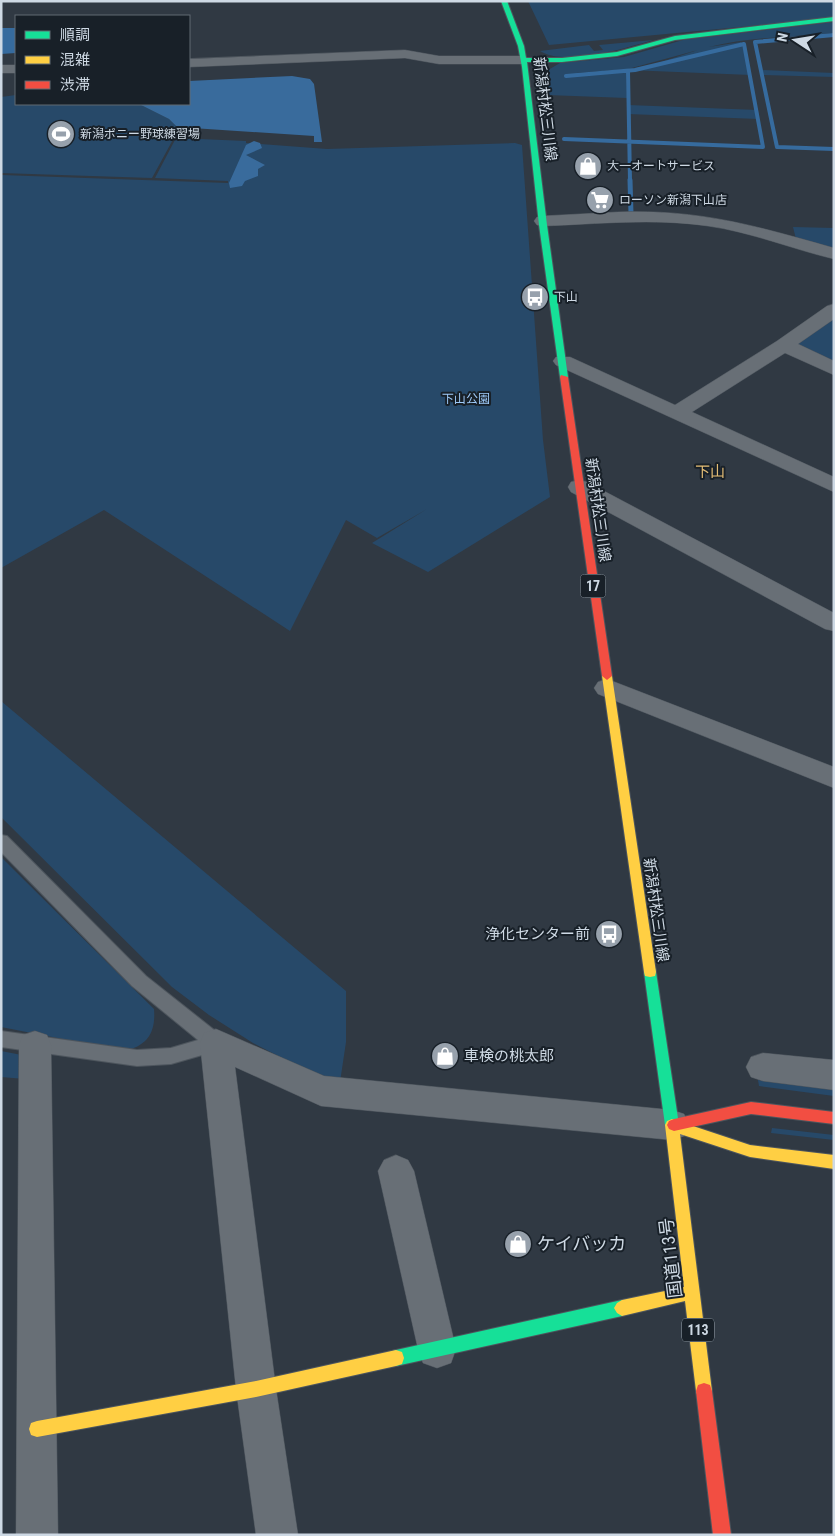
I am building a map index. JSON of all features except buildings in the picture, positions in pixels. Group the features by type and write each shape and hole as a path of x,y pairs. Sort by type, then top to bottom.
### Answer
{"main road":[{"name":"新潟村松三川線","path":"504,1 521,46 524,60 543,221 579,487 672,1125"},
{"path":"524,60 562,60 608,56 675,38 834,20"},
{"path":"672,1125 751,1108 834,1118"},
{"path":"672,1125 750,1151 834,1162"},
{"name":"国道113号","path":"672,1125 722,1535"},
{"path":"38,1430 256,1389 693,1292"}],"street":[{"path":"190,61 211,62 405,54 420,55 440,60 524,60"},
{"path":"1,69 15,69"},
{"path":"543,221 656,217 694,219 733,227 834,254"},
{"path":"678,412 784,345 834,310"},
{"path":"784,345 834,369"},
{"path":"563,361 834,485"},
{"path":"579,487 834,623"},
{"path":"607,688 834,778"},
{"path":"18,1042 38,1430 37,1535"},
{"path":"216,1043 321,1091 672,1125"},
{"path":"216,1043 256,1389 277,1535"},
{"path":"763,1067 834,1075"},
{"path":"396,1172 436,1349"}],"lane":[{"path":"1,841 139,980 216,1043"},
{"path":"18,1042 137,1058 171,1056 216,1043"}],"green space":[{"path":"528,1 834,1 834,18 549,45"},
{"path":"834,22 834,33 755,39 709,47 741,42 751,75 628,70 658,63 698,50 628,69 564,74 626,70 627,98 547,95 543,73 560,63 624,57 683,40"},
{"path":"653,40 580,57 564,57 540,51 589,45 594,51 603,50 599,45"},
{"path":"763,70 834,73 834,77 763,75"},
{"path":"15,95 15,105 141,105 169,119 177,127 176,134 152,178 1,173 1,97"},
{"path":"628,105 758,110 759,119 628,114"},
{"name":"下山公園","path":"176,138 246,141 246,143 327,149 515,143 522,145 543,440 550,497 428,572 372,543 427,509 377,538 346,520 290,631 104,510 1,568 1,175 228,183 228,181 155,178"},
{"path":"793,227 834,228 834,249 796,239"},
{"path":"829,317 834,320 834,365 789,345"},
{"path":"1,701 346,991 346,1042 340,1082 325,1080 253,1043 209,1015 172,987 1,817"},
{"path":"1,857 154,1009 151,1032 139,1046 124,1051 1,1027"},
{"path":"1,1051 27,1056 25,1079 1,1077"},
{"path":"758,1080 834,1088 834,1096 759,1086"},
{"path":"772,1128 834,1135 834,1140 771,1133"}],"shaded area":[{"path":"1,28 15,28 15,53 1,54"},
{"path":"292,76 310,79 314,84 322,142 314,142 314,136 177,127 169,119 141,105 190,105 190,81"},
{"path":"254,141 260,143 262,148 246,155 265,165 258,169 258,176 245,181 242,186 230,188 229,183 246,145"}],"waterway":[{"path":"834,35 755,42 777,147 834,149"},
{"path":"566,76 635,70 744,44 763,147 629,142"},
{"path":"628,71 629,142"},
{"path":"564,139 629,142"},
{"path":"629,142 630,181"},
{"path":"630,180 631,214"}],"traffic: fast":[{"path":"504,1 521,46 525,67 543,225 564,377"},
{"path":"524,60 562,60 617,54 675,38 834,19"},
{"path":"650,972 672,1125"},
{"path":"396,1358 622,1308"}],"traffic: slow":[{"path":"607,676 650,972"},
{"path":"672,1125 704,1391"},
{"path":"672,1125 750,1151 834,1162"},
{"path":"622,1308 693,1292"},
{"path":"37,1429 256,1389 396,1358"}],"traffic: jam":[{"path":"564,377 607,676"},
{"path":"674,1125 751,1108 834,1118"},
{"path":"704,1391 722,1535"}],"place":[{"name":"新潟ポニー野球練習場","path":"61,134"},
{"name":"大一オートサービス","path":"588,166"},
{"name":"ローソン新潟下山店","path":"600,200"},
{"name":"下山","path":"535,297"},
{"name":"浄化センター前","path":"609,934"},
{"name":"車検の桃太郎","path":"445,1056"},
{"name":"ケイバッカ","path":"518,1244"}],"district":[{"name":"下山","path":"710,472"}]}
